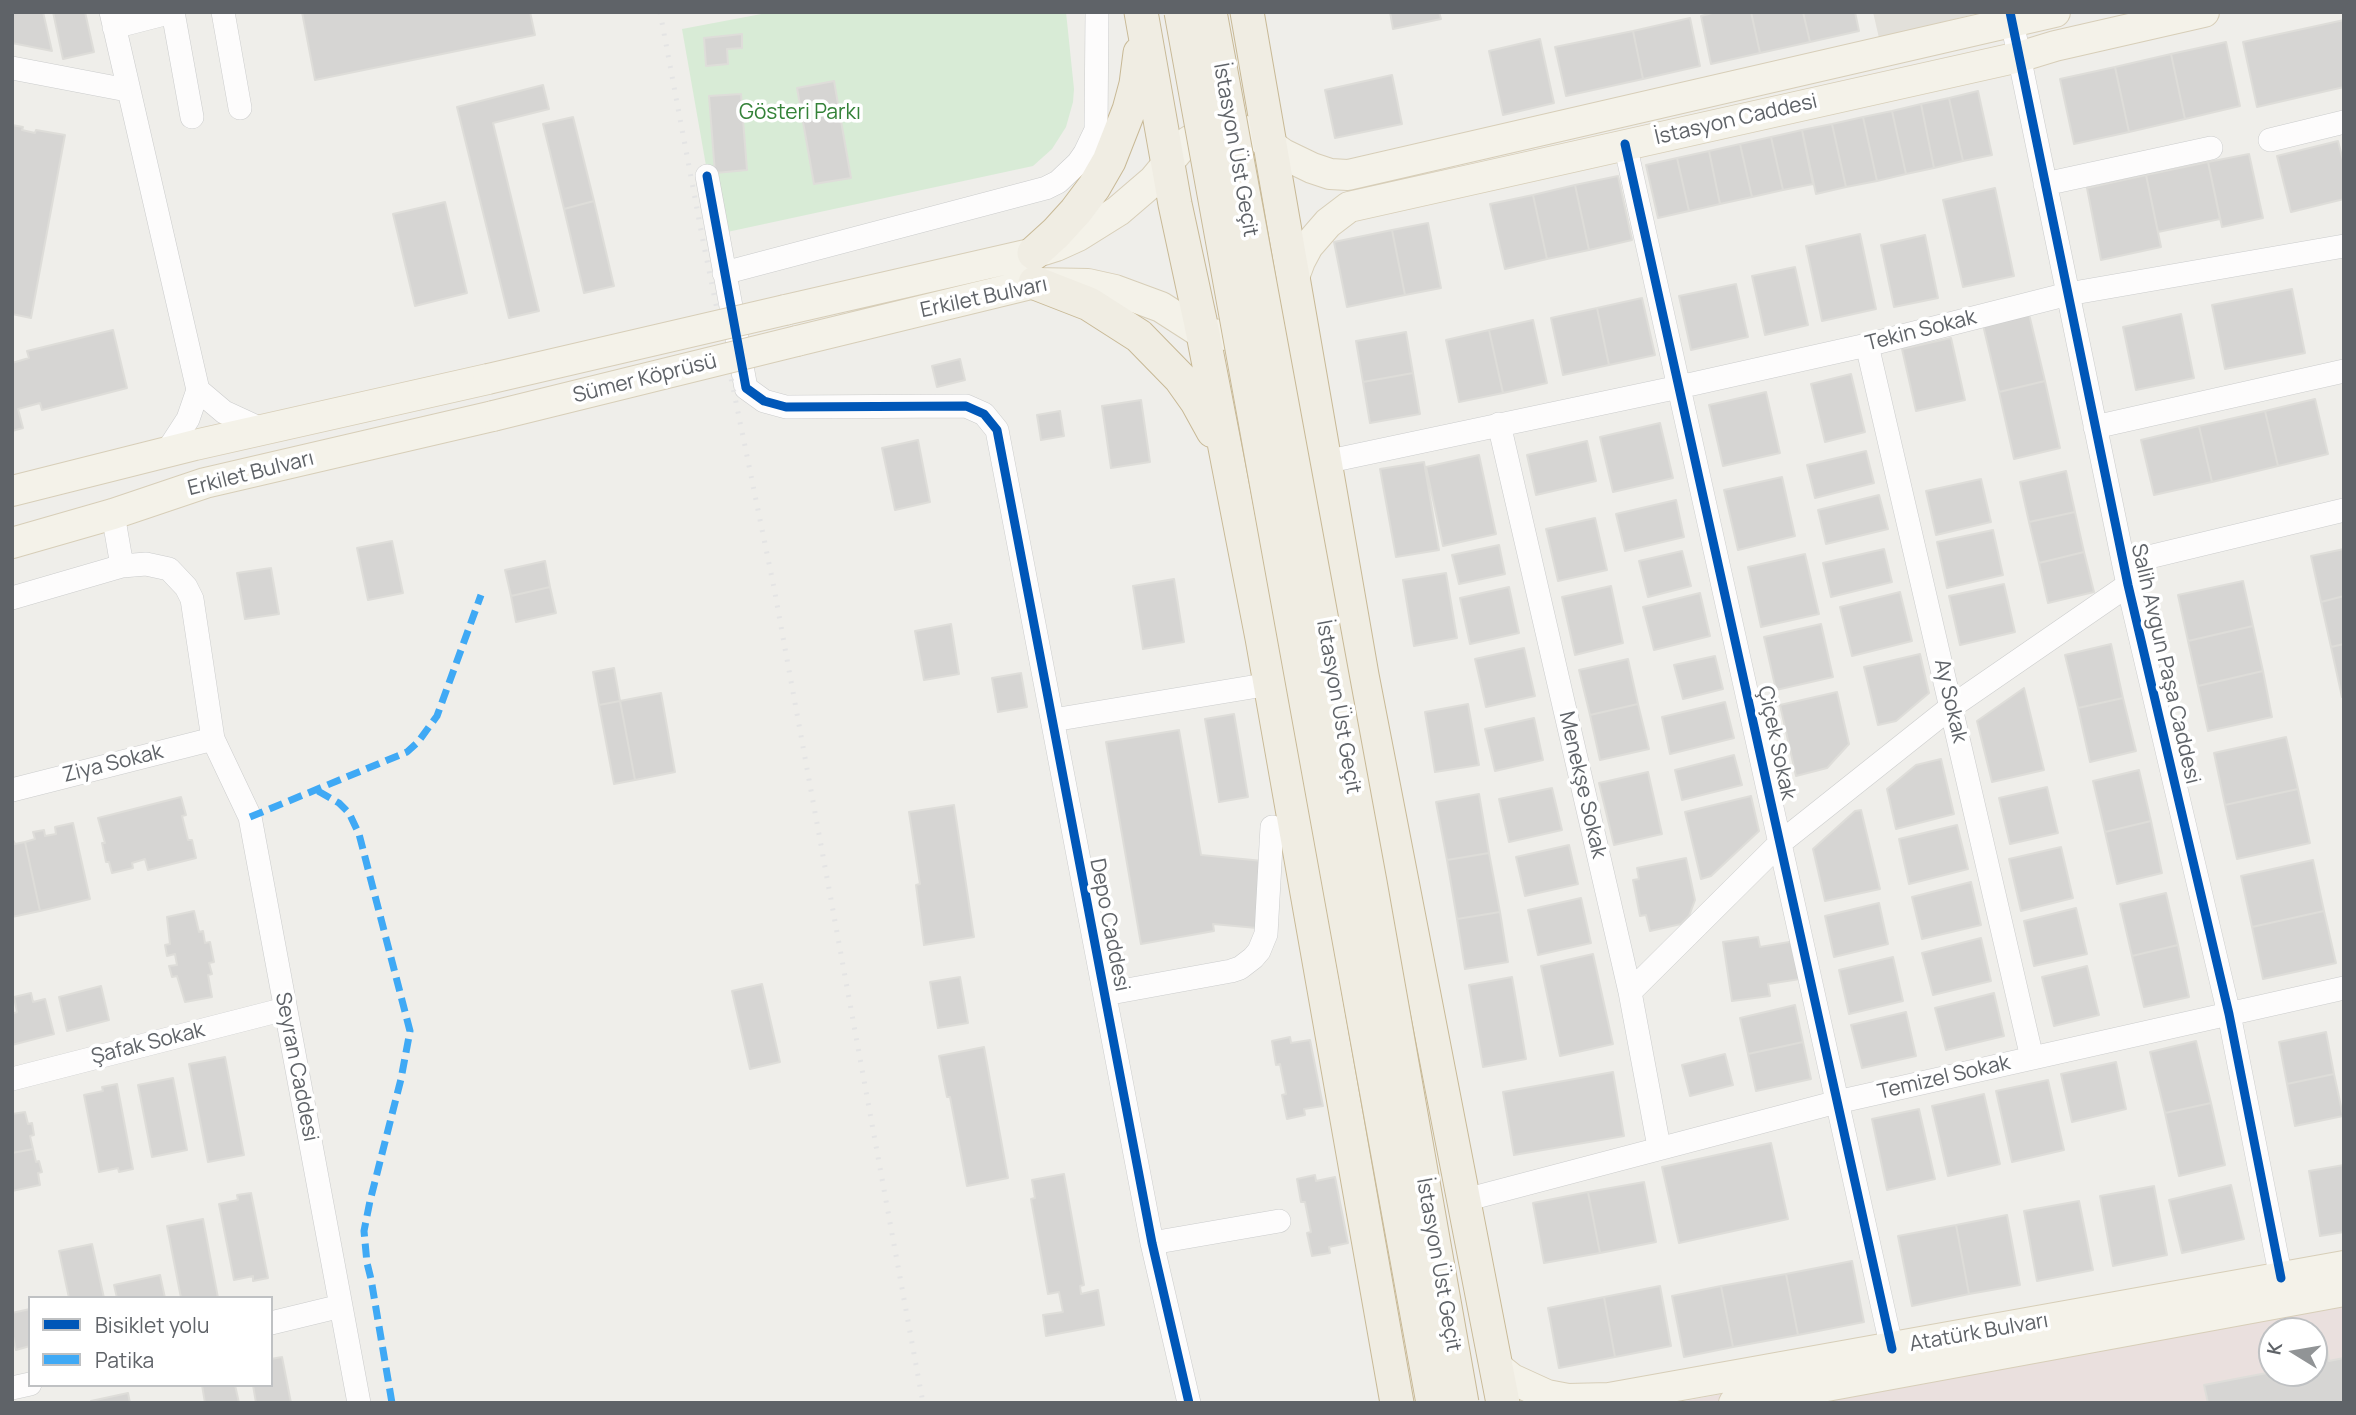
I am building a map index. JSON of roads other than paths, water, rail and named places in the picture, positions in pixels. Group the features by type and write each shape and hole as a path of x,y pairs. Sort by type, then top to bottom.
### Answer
{"highway":[{"path":"1141,12 1270,684 1376,1285 1391,1395"},
{"path":"1141,12 1136,84 1120,136 1094,187 1034,268 1063,292 1098,309 1139,337 1160,356 1197,402 1219,445 1232,482"},
{"name":"İstasyon Üst Geçit","path":"1181,12 1433,1403"},
{"name":"İstasyon Üst Geçit","path":"1210,12 1370,882 1462,1403"},
{"path":"1247,12 1392,838 1503,1403"},
{"path":"1376,1285 1388,1305 1398,1311 1410,1315 1433,1315 1454,1305 1462,1297 1473,1278 1475,1254"},
{"path":"1391,1395 1395,1368 1408,1347 1429,1334 1453,1332 1475,1340 1484,1347 1497,1367"}],"main road":[{"name":"İstasyon Caddesi","path":"1168,163 1183,145 1204,132 1215,129 1245,131 1312,168 1330,174 1348,175 2011,17 2055,12"},
{"name":"İstasyon Caddesi","path":"1203,334 1241,332 1264,320 1283,302 1300,261 1318,232 1349,207 2019,57 2055,46 2204,12"},
{"name":"Erkilet Bulvarı","path":"797,341 1034,268 1118,211 1153,181 1168,163"},
{"name":"Erkilet Bulvarı","path":"785,310 1034,268 1062,282 1115,290 1161,307 1203,334"},
{"name":"Sümer Köprüsü","path":"488,379 785,310"},
{"name":"Sümer Köprüsü","path":"493,416 797,341"},
{"name":"Erkilet Bulvarı","path":"12,491 488,379"},
{"name":"Erkilet Bulvarı","path":"12,543 113,514 205,483 493,416"},
{"name":"Atatürk Bulvarı","path":"1497,1367 1512,1379 1547,1395 1588,1400 1892,1349 2344,1266"},
{"name":"Atatürk Bulvarı","path":"1752,1401 2344,1291"}],"street":[{"path":"166,453 188,419 198,390 112,19 172,12 192,117"},
{"path":"223,12 240,108"},
{"path":"706,176 724,272 1046,188 1078,163 1096,130 1097,12"},
{"name":"Salih Avgun Paşa Caddesi","path":"2011,17 2126,574 2229,1014 2281,1278"},
{"path":"12,68 127,90"},
{"path":"2270,141 2344,122"},
{"name":"Çiçek Sokak","path":"1626,144 1892,1349"},
{"path":"2045,184 2211,148"},
{"name":"Tekin Sokak","path":"1325,462 1867,345 2068,294 2344,246"},
{"name":"Depo Caddesi","path":"724,272 746,388 752,394 775,405 798,408 966,406 976,409 992,421 997,430 1152,1243 1189,1403"},
{"name":"Ay Sokak","path":"1867,345 2032,1058"},
{"path":"2095,427 2344,371"},
{"path":"198,390 224,412 263,430"},
{"name":"Menekşe Sokak","path":"1499,424 1630,992 1659,1147"},
{"path":"1630,992 1780,843 1951,707 2126,574 2344,510"},
{"path":"113,514 122,566"},
{"name":"Seyran Caddesi","path":"12,598 122,566 138,564 169,569 186,587 194,611 213,738 250,817 359,1403"},
{"path":"1054,720 1270,684"},
{"name":"Ziya Sokak","path":"12,790 213,738"},
{"path":"1105,994 1231,971 1253,958 1266,934 1272,827"},
{"name":"Temizel Sokak","path":"1465,1200 1837,1102 2344,988"},
{"name":"Şafak Sokak","path":"12,1079 285,1009"},
{"path":"1152,1243 1279,1221"},
{"path":"273,1323 341,1306"}],"railway":[{"path":"660,12 703,241 774,588 923,1403"}],"park label":[{"name":"Gösteri Parkı","path":"800,113"}]}
